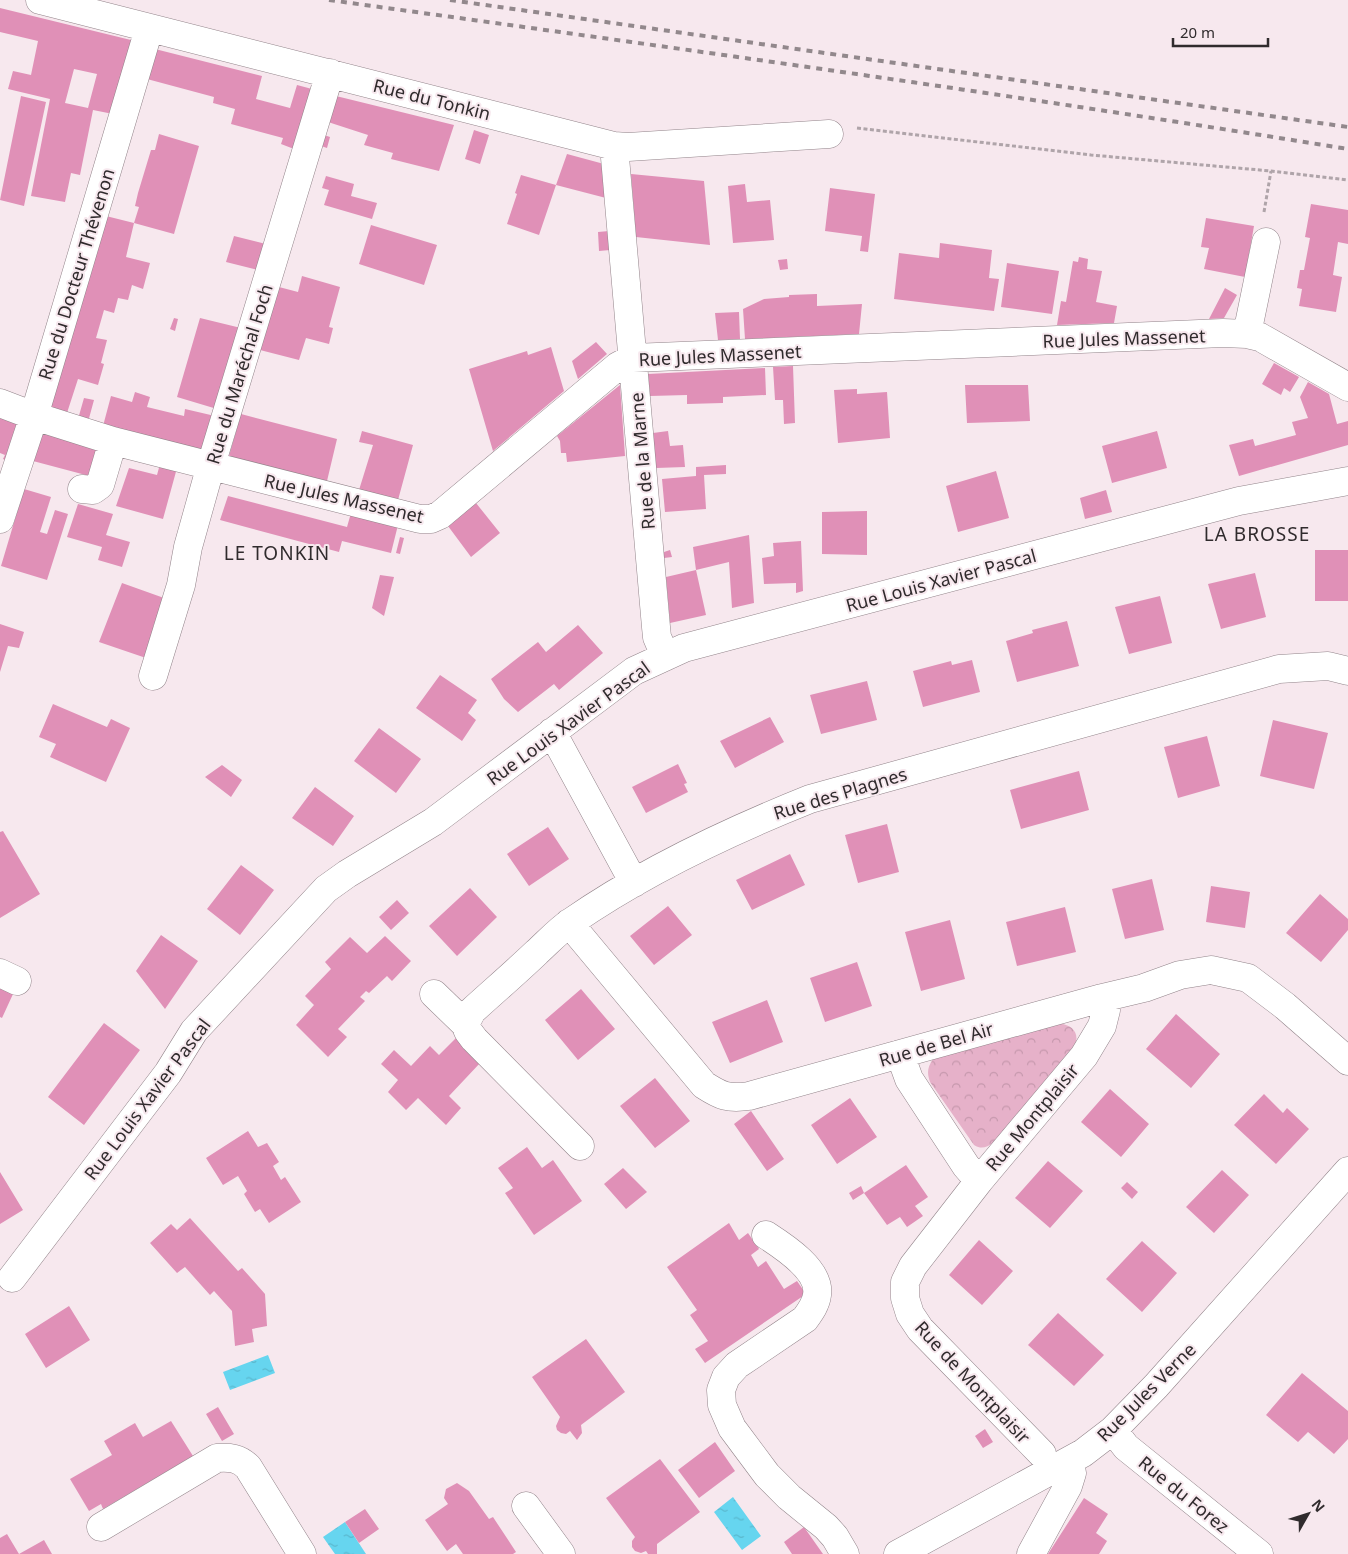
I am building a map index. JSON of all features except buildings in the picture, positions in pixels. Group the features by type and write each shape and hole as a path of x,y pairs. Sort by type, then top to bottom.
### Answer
{"street":[{"name":"Rue du Tonkin","path":"40,0 614,146 829,134"},
{"name":"Rue du Docteur Thévenon","path":"0,519 34,416 149,28"},
{"name":"Rue du Maréchal Foch","path":"153,676 181,585 188,547 211,465 330,74"},
{"name":"Rue de la Marne","path":"614,146 656,627 657,637 665,656"},
{"path":"1247,334 1266,242"},
{"name":"Rue Jules Massenet","path":"0,403 34,416 114,441 420,519 431,519 440,515 618,366 633,358 1223,333 1247,334 1260,337 1348,387"},
{"path":"82,489 93,490 100,485 114,441"},
{"name":"Rue Louis Xavier Pascal","path":"12,1278 168,1073 194,1031 326,889 347,874 434,822 634,671 684,648 1239,501 1348,481"},
{"name":"Rue des Plagnes","path":"465,1024 472,1011 569,923 634,883 754,821 810,799 1279,670 1328,666 1348,671"},
{"path":"552,732 634,883"},
{"name":"Rue de Bel Air","path":"569,923 704,1085 719,1095 735,1098 749,1096 1144,988 1180,975 1211,970 1248,978 1285,1006 1348,1061"},
{"path":"434,994 465,1024 474,1038 580,1146"},
{"name":"Rue Montplaisir","path":"900,1054 909,1079 966,1166 979,1181 1084,1056 1102,1026 1106,1010 1102,998"},
{"name":"Rue Jules Verne","path":"898,1554 1054,1459 1083,1454 1113,1430 1142,1402 1348,1171"},
{"name":"Rue de Montplaisir","path":"979,1181 913,1266 905,1282 905,1298 910,1314 920,1329 1054,1459"},
{"path":"766,1235 788,1249 802,1263 816,1285 817,1294 812,1310 805,1319 736,1364 726,1377 721,1390 722,1405 732,1428 767,1475 789,1497 826,1526 835,1537 844,1554"},
{"name":"Rue du Forez","path":"1113,1430 1126,1446 1259,1554"},
{"path":"101,1527 217,1458 235,1458 242,1460 248,1467 302,1554"},
{"path":"1031,1554 1068,1486 1072,1473 1054,1459"},
{"path":"526,1506 561,1554"}],"path":[{"path":"829,134 836,127 840,126 1091,155 1271,171 1348,180"},
{"path":"1266,242 1259,241 1271,171"}],"green space":[{"path":"1059,1023 1069,1026 1075,1032 1076,1044 1074,1049 994,1143 982,1148 974,1145 930,1082 928,1070 933,1059"}],"water":[{"path":"268,1355 275,1373 230,1390 223,1372"},
{"path":"733,1497 761,1536 742,1550 714,1512"},
{"path":"345,1522 366,1554 335,1554 323,1537"}],"railway":[{"path":"329,0 966,90 1348,149"},
{"path":"450,0 1348,127"}],"district":[{"name":"LA BROSSE","path":"1257,534"},
{"name":"LE TONKIN","path":"277,553"}]}
